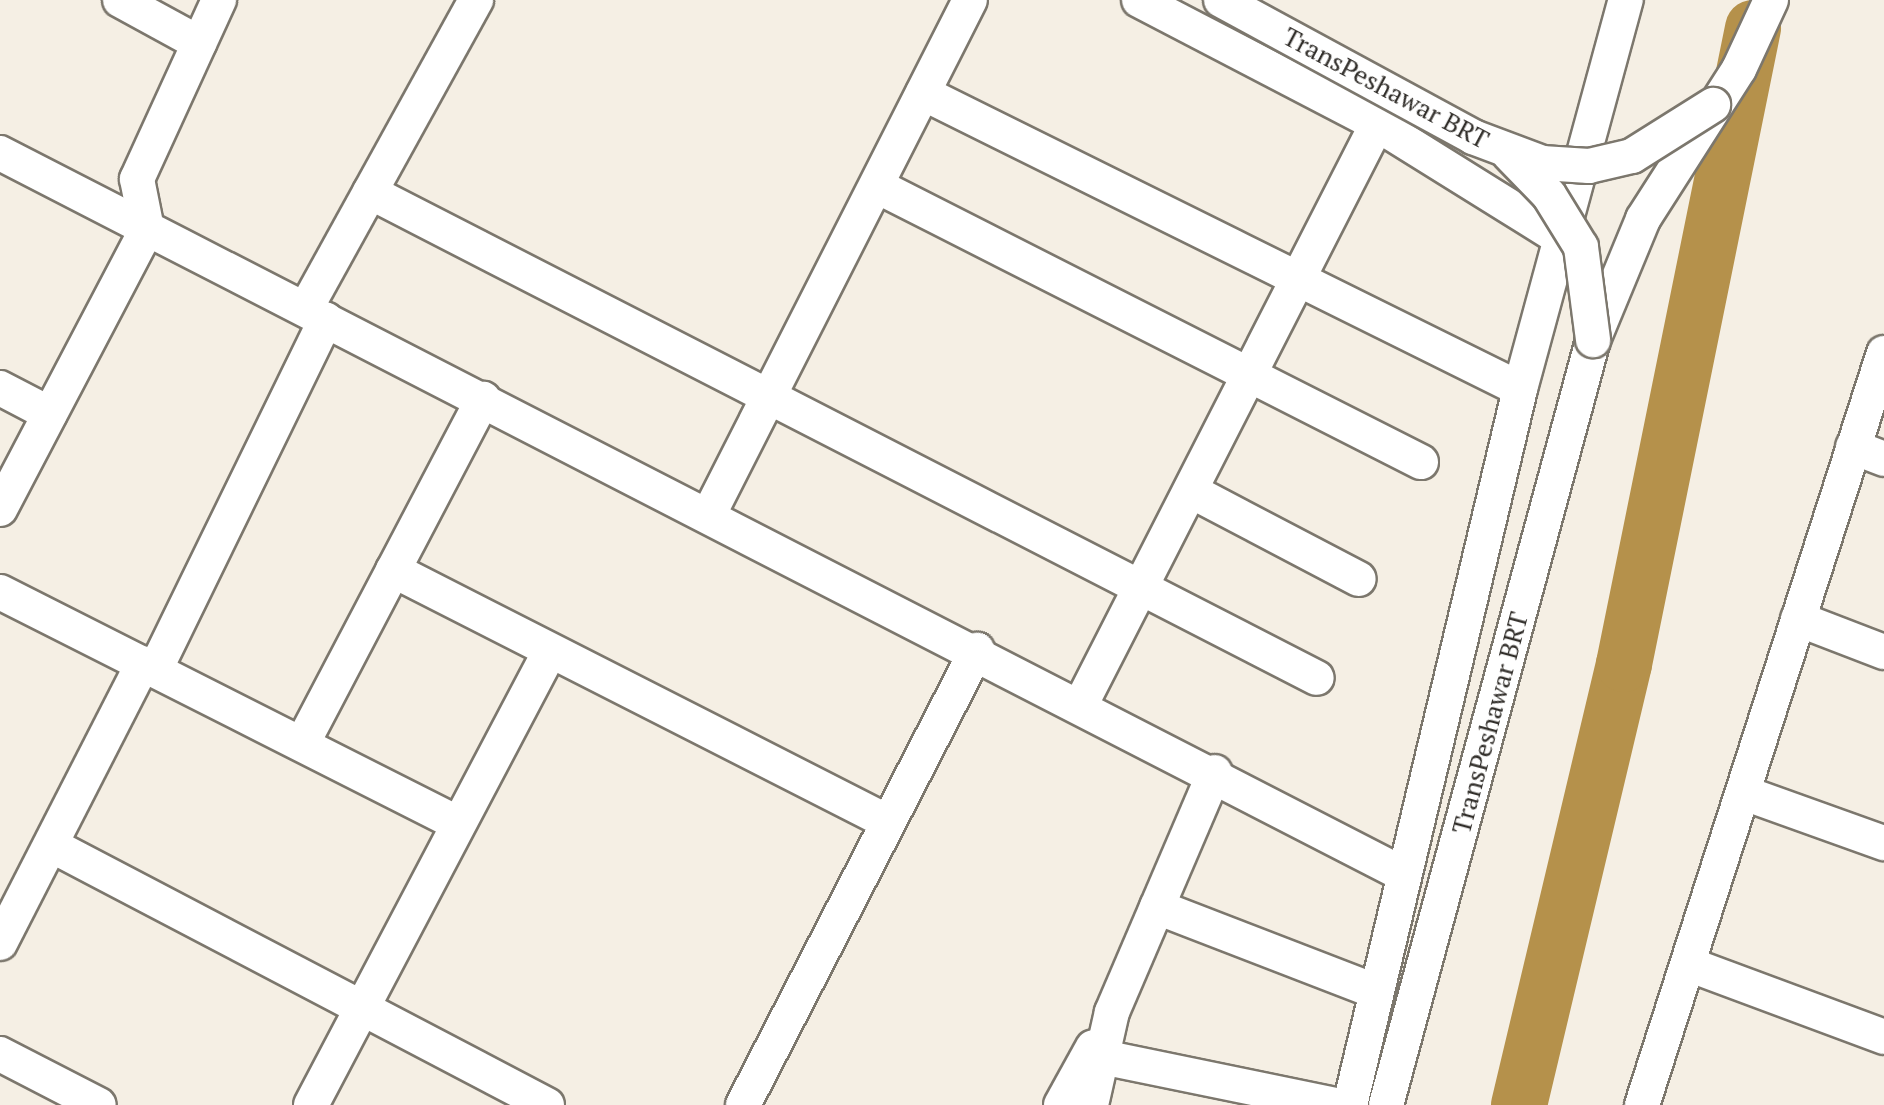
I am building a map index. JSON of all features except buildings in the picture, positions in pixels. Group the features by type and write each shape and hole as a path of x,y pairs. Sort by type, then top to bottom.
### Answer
{"street":[{"path":"120,0 199,43"},
{"path":"0,509 147,229 137,179 219,0"},
{"path":"0,943 149,667 370,192 476,0"},
{"path":"709,514 970,0"},
{"path":"1139,0 1377,124 1562,239"},
{"name":"TransPeshawar BRT","path":"1221,0 1509,153 1549,195 1581,247 1593,340"},
{"path":"1350,1105 1520,389 1626,0"},
{"name":"TransPeshawar BRT","path":"1386,1105 1593,340 1643,219 1713,105 1739,69 1771,0"},
{"path":"923,93 1520,389"},
{"name":"TransPeshawar BRT","path":"1509,153 1589,166 1618,159 1713,105"},
{"path":"1081,704 1193,492 1377,124"},
{"path":"0,153 1215,772 1403,874"},
{"path":"877,186 1250,378 1421,462"},
{"path":"370,192 768,400 1317,678"},
{"path":"1642,1105 1798,619 1868,453 1884,353"},
{"path":"0,388 50,414"},
{"path":"302,744 483,399"},
{"path":"1193,492 1359,579"},
{"path":"393,570 549,653 888,822"},
{"path":"0,592 457,823"},
{"path":"1798,619 1884,652"},
{"path":"743,1105 977,650"},
{"path":"311,1105 549,653"},
{"path":"1061,1105 1112,1012 1215,772"},
{"path":"1744,793 1884,843"},
{"path":"51,845 547,1105"},
{"path":"1157,907 1375,991"},
{"path":"1688,964 1884,1037"},
{"path":"1091,1105 1112,1012"},
{"path":"0,1054 99,1105"},
{"path":"1102,1057 1335,1105"}],"waterway":[{"path":"1519,1105 1624,664 1753,28"}]}
